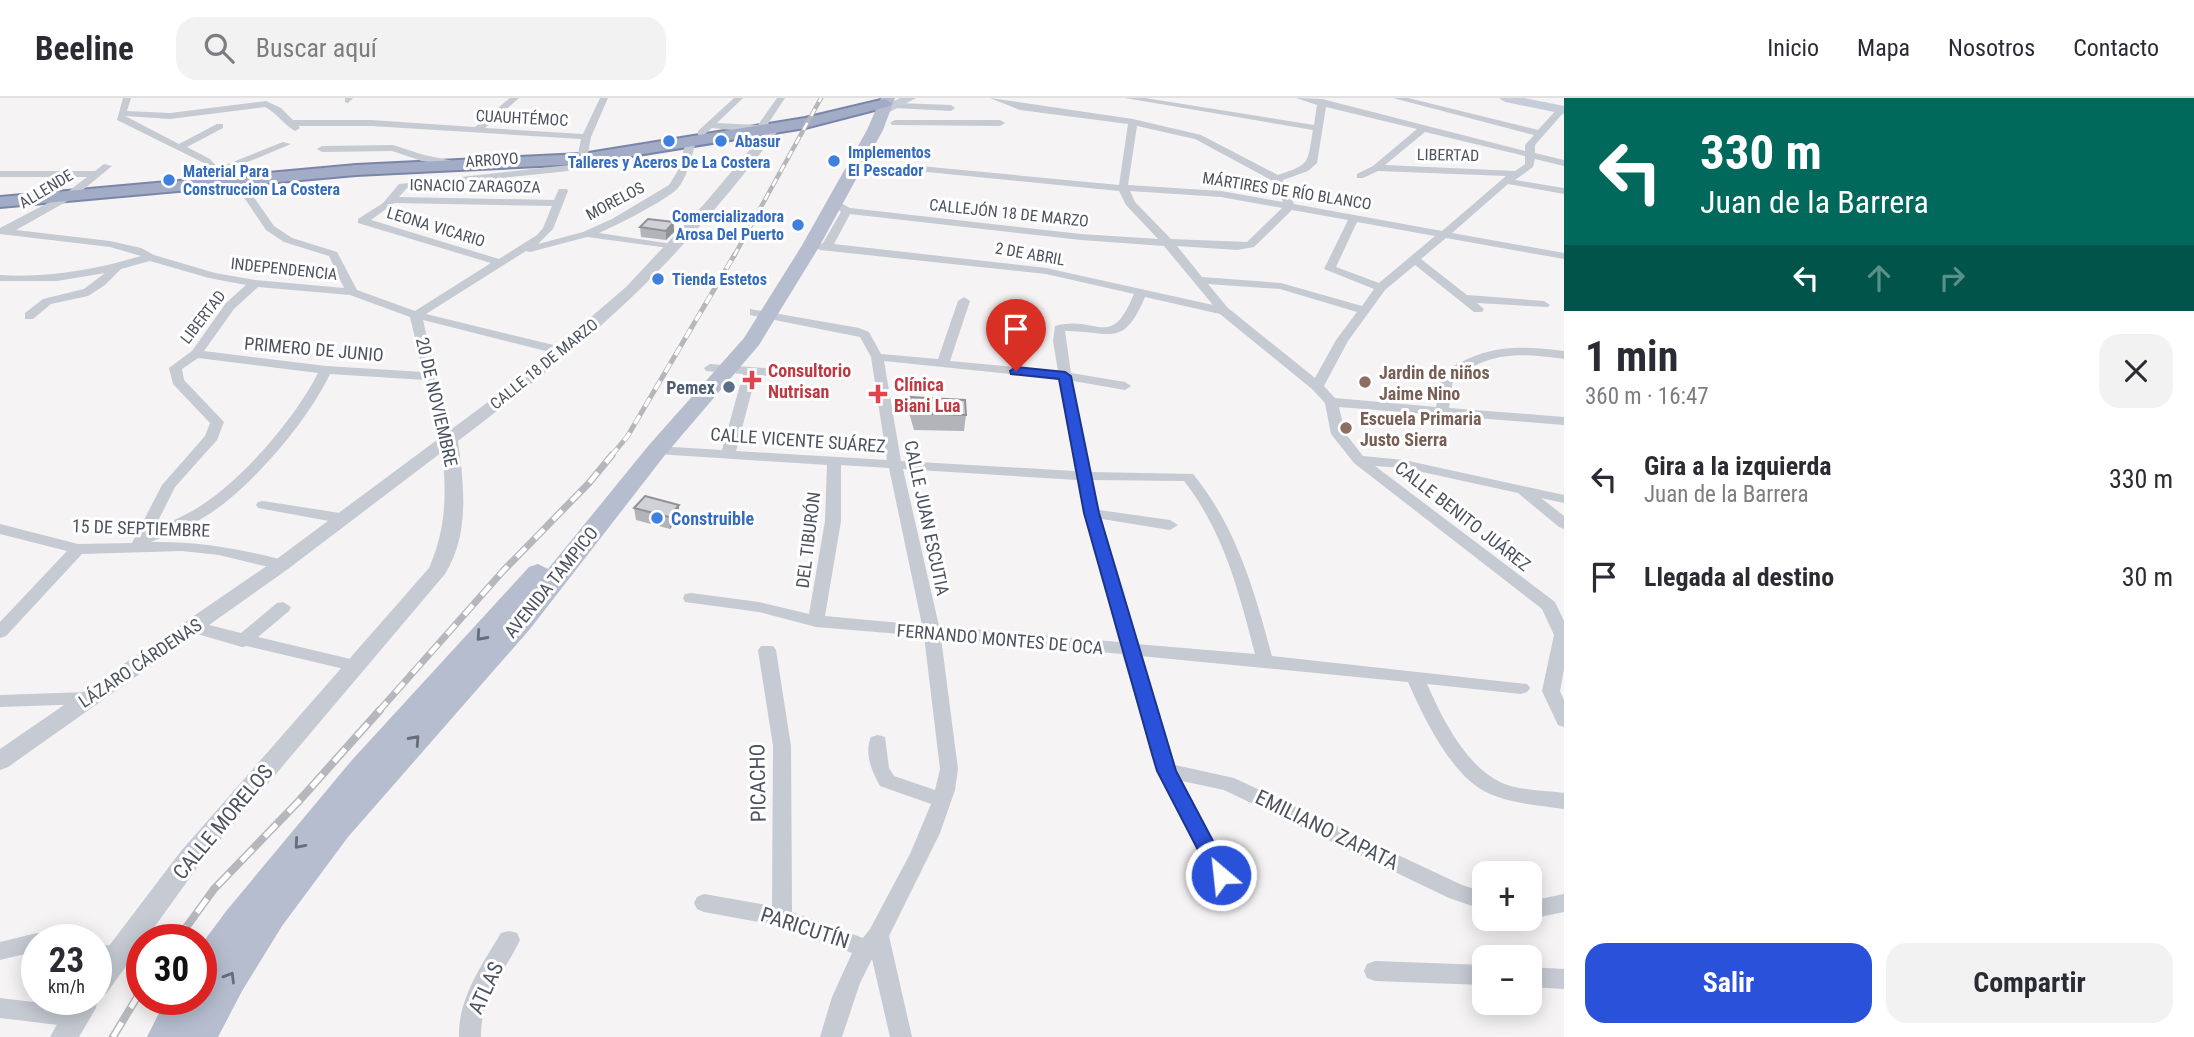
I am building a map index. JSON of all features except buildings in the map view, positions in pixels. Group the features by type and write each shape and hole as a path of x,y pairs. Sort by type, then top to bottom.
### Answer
{"highway":[{"path":"0,202 211,178 238,181 464,164 582,159 638,151 696,137 805,123 888,108"}],"main road":[{"path":"1505,98 1561,106"},
{"name":"AVENIDA TAMPICO","path":"762,313 819,247 888,108"},
{"name":"AVENIDA TAMPICO","path":"198,1037 229,979 270,915 336,828 520,622 657,450 729,370 762,313 781,272 888,108"},
{"name":"AVENIDA TAMPICO","path":"217,951 246,909 292,853 547,563 729,370"},
{"path":"166,1037 178,1015"}],"street":[{"path":"127,98 120,118 207,161 211,178 286,144"},
{"path":"476,131 516,98"},
{"path":"582,159 586,137 604,98"},
{"path":"696,137 739,98"},
{"path":"710,125 765,129 781,98"},
{"path":"994,98 1020,107 1133,122 1198,137 1277,178 1290,206 1250,245 1168,243"},
{"path":"1129,98 1152,99 1317,128"},
{"path":"1300,98 1564,163"},
{"path":"1397,98 1539,133"},
{"path":"123,113 170,116 268,101 298,130"},
{"path":"1277,178 1305,169 1311,163 1322,102"},
{"path":"1317,386 1342,340 1381,288 1506,181 1530,165 1530,145 1561,106"},
{"path":"888,108 951,108"},
{"path":"888,108 1000,123"},
{"path":"1133,122 1123,188 1130,203 1168,243 1224,311 1317,386 1331,401 1564,421"},
{"name":"CUAUHTÉMOC","path":"288,123 371,123 586,137"},
{"path":"180,147 220,126"},
{"path":"393,148 420,127"},
{"name":"CALLE 18 DE MARZO","path":"281,565 562,351 631,290 672,247 765,129"},
{"path":"1360,176 1376,168 1423,129"},
{"name":"MORELOS","path":"521,251 587,234 616,221 673,187 696,137"},
{"path":"322,149 393,148 429,159 464,164"},
{"name":"ARROYO","path":"362,221 392,200 398,189 405,185 578,167 638,151"},
{"name":"LIBERTAD","path":"1376,168 1518,174"},
{"name":"MÁRTIRES DE RÍO BLANCO","path":"920,169 1123,188 1222,194 1564,256"},
{"name":"ALLENDE","path":"0,174 102,170 69,196 2,233"},
{"path":"238,181 270,228 288,240 333,254 352,292"},
{"path":"1506,181 1564,191"},
{"path":"416,315 521,251 548,229 563,191"},
{"name":"IGNACIO ZARAGOZA","path":"392,200 558,203"},
{"name":"CALLEJÓN 18 DE MARZO","path":"841,206 1042,233 1168,243"},
{"path":"1354,218 1330,270 1381,288"},
{"name":"LEONA VICARIO","path":"362,221 501,263"},
{"name":"INDEPENDENCIA","path":"2,233 110,244 137,250 150,257 213,276 255,283 352,292 416,315 562,351"},
{"path":"587,234 672,247"},
{"path":"1476,239 1476,255"},
{"name":"2 DE ABRIL","path":"819,247 1046,271 1224,311"},
{"path":"0,278 50,278 117,268 150,257"},
{"path":"1414,259 1478,309"},
{"path":"29,316 35,307 47,301 78,296 92,290 117,268"},
{"path":"1200,280 1281,286 1364,310"},
{"name":"LIBERTAD","path":"139,544 169,485 212,437 217,422 178,381 175,368 196,354 230,306 255,283"},
{"path":"1140,294 1131,318 1119,329 1098,331 1065,326 1059,329 1065,376 1083,476 1129,651 1167,771 1221,875"},
{"path":"1465,298 1544,305"},
{"path":"943,363 964,301"},
{"path":"762,313 865,335 877,358 1065,376 1125,386"},
{"name":"20 DE NOVIEMBRE","path":"357,666 438,570 451,542 457,499 449,439 430,376 416,315"},
{"path":"1442,411 1447,377 1458,368 1498,350 1522,349 1564,355"},
{"name":"PRIMERO DE JUNIO","path":"196,354 326,370 430,376"},
{"name":"CALLE JUAN ESCUTIA","path":"831,1037 837,1016 872,942 926,839 949,769 932,633 895,466 877,358"},
{"path":"139,544 200,513 232,491 289,428 313,396 326,370"},
{"path":"729,454 729,370 804,375"},
{"name":"CALLE BENITO JUÁREZ","path":"1331,401 1338,434 1359,460 1549,606 1562,635 1550,691 1564,720"},
{"name":"CALLE VICENTE SUÁREZ","path":"657,450 1083,476 1188,477 1201,491 1229,541 1246,589 1265,661"},
{"path":"1359,460 1404,464 1564,499"},
{"name":"DEL TIBURÓN","path":"816,621 833,521 834,462"},
{"path":"1522,490 1564,524"},
{"path":"263,505 340,518"},
{"path":"1092,513 1170,525"},
{"name":"15 DE SEPTIEMBRE","path":"0,529 78,549 139,544 201,548 281,565"},
{"path":"0,632 78,549"},
{"name":"LÁZARO CÁRDENAS","path":"0,761 281,565"},
{"name":"FERNANDO MONTES DE OCA","path":"691,598 758,607 816,621 1129,651 1265,661 1521,688"},
{"path":"242,641 283,607"},
{"path":"193,627 242,641 357,666"},
{"name":"PICACHO","path":"767,650 782,746 782,917"},
{"name":"CALLE MORELOS","path":"112,948 357,666"},
{"path":"1414,676 1441,730 1468,766 1490,785 1564,801"},
{"path":"0,701 88,698"},
{"path":"878,742 880,769 887,782 941,800"},
{"name":"EMILIANO ZAPATA","path":"1167,771 1227,783 1472,897"},
{"name":"PARICUTÍN","path":"704,903 782,917 872,942"},
{"path":"1542,908 1564,903"},
{"name":"ATLAS","path":"470,1037 471,1017 477,999 509,940"},
{"path":"872,942 901,1037"},
{"path":"0,951 21,946"},
{"path":"1374,971 1472,975"},
{"path":"1542,978 1564,979"},
{"path":"0,1008 75,1018"}],"railway":[{"path":"734,256 821,98"},
{"path":"611,456 627,437 735,254"},
{"path":"378,712 503,571 589,483 612,455"},
{"path":"189,924 214,889 298,802 380,710"},
{"path":"113,1037 126,1015"}],"place":[{"name":"Talleres y Aceros De La Costera","path":"669,141"},
{"name":"Abasur","path":"721,141"},
{"name":"Implementos El Pescador","path":"834,161"},
{"name":"Material Para Construccion La Costera","path":"169,180"},
{"name":"Comercializadora Arosa Del Puerto","path":"798,225"},
{"name":"Tienda Estetos","path":"658,279"},
{"name":"Consultorio Nutrisan","path":"752,380"},
{"name":"Jardin de niños Jaime Nino","path":"1365,382"},
{"name":"Pemex","path":"729,387"},
{"name":"Clínica Biani Lua","path":"878,394"},
{"name":"Escuela Primaria Justo Sierra","path":"1346,428"},
{"name":"Construible","path":"657,518"}],"route":[{"path":"1016,371 1065,376 1092,513 1129,651 1161,754 1167,771 1221,875"}]}
